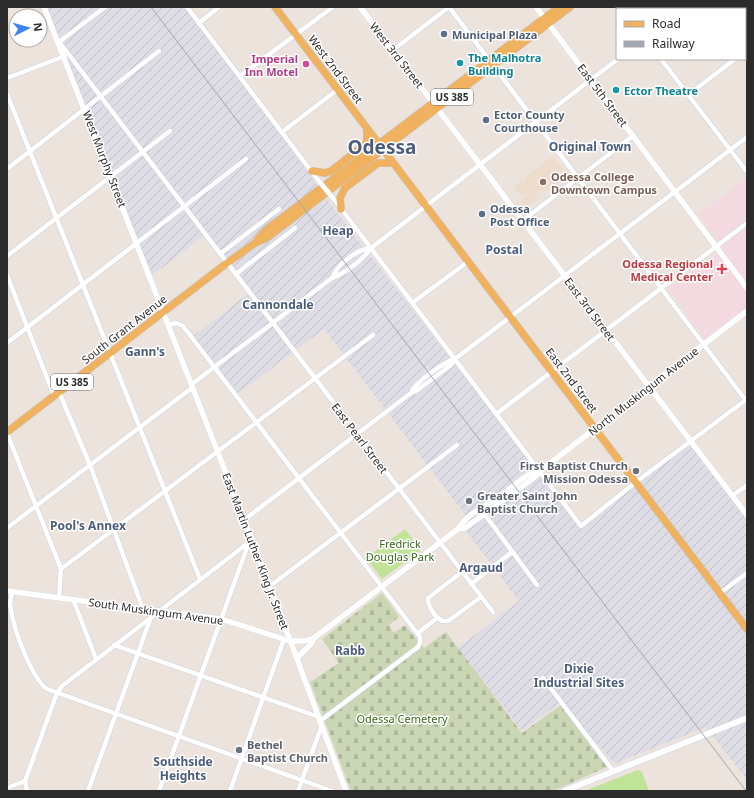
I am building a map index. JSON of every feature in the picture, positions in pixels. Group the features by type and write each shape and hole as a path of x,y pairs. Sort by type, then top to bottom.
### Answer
{"main road":[{"name":"West 2nd Street","path":"275,7 381,147"},
{"name":"US 385","path":"547,21 559,7"},
{"name":"US 385","path":"381,147 547,21 570,7"},
{"path":"312,171 332,171 362,148 367,142 367,129"},
{"name":"East 2nd Street","path":"381,147 747,629"},
{"name":"South Grant Avenue","path":"7,432 255,243 266,230 327,188 381,147"},
{"path":"340,209 341,195 347,186 378,163 392,163"},
{"path":"297,658 311,644 314,638"},
{"path":"564,791 747,718"}],"street":[{"name":"West Murphy Street","path":"44,7 65,56 164,312"},
{"path":"59,43 105,7"},
{"path":"187,7 581,526 636,482 747,400 703,345 577,179 449,7 393,50"},
{"path":"199,23 219,7"},
{"path":"240,76 333,7"},
{"name":"West 3rd Street","path":"360,7 436,105"},
{"name":"East 5th Street","path":"536,7 747,288"},
{"name":"East Pearl Street","path":"59,43 493,612"},
{"path":"7,169 159,52"},
{"path":"7,78 65,56"},
{"path":"7,528 332,278 334,271 362,249 371,248 617,60"},
{"path":"662,60 747,172"},
{"path":"688,95 735,60"},
{"path":"282,132 337,90"},
{"path":"7,94 82,286 166,489 200,579"},
{"name":"East 3rd Street","path":"436,105 522,221 747,515"},
{"path":"7,256 170,131"},
{"path":"522,221 634,136"},
{"path":"244,520 411,393 413,388 448,361 455,359 747,137"},
{"path":"7,343 246,159"},
{"path":"220,254 279,209"},
{"path":"496,414 747,223"},
{"path":"236,274 295,228"},
{"path":"412,303 469,261"},
{"path":"7,275 27,327 56,394 90,465 143,609"},
{"name":"North Muskingum Avenue","path":"516,488 595,429 648,386 747,311"},
{"name":"East Martin Luther King Jr. Street","path":"164,312 251,541 270,586 346,791"},
{"path":"168,325 176,323 183,326 382,588 418,633 421,640 418,647 320,721 298,791"},
{"path":"61,569 373,335"},
{"path":"7,432 61,569 59,598"},
{"path":"270,586 457,446"},
{"path":"732,496 747,485"},
{"name":"South Muskingum Avenue","path":"9,591 221,619 290,641 305,640 314,638 382,588 458,529 462,522 480,508 516,488"},
{"name":"South Muskingum Avenue","path":"458,529 465,528 516,488"},
{"path":"480,508 537,586"},
{"path":"27,791 25,781 57,693 67,682 96,659 251,541"},
{"path":"159,791 221,619 251,541"},
{"path":"471,584 512,552"},
{"path":"462,572 428,598 428,603 437,618 442,621 448,621 481,597"},
{"path":"720,593 747,572"},
{"path":"9,591 9,608 16,629 36,678 42,686 57,693 332,791"},
{"path":"73,600 96,659"},
{"path":"88,791 150,617"},
{"path":"418,633 437,618"},
{"path":"230,791 284,639"},
{"path":"114,645 320,721"},
{"path":"543,678 614,772"},
{"path":"7,788 25,781"}],"shaded area":[{"path":"190,7 334,209 581,526 690,442 747,515 747,780 706,727 616,763 613,762 561,702 522,731 458,648 519,601 463,527 470,521 324,329 236,395 192,337 249,293 205,235 150,277 48,17 48,8 44,8"},
{"name":"Odessa College Downtown Campus","path":"553,156 569,176 549,191 546,188 535,196 538,200 525,210 519,202 527,195 526,193 521,196 513,187 521,181 523,183 526,181 524,178"},
{"name":"Odessa Regional Medical Center","path":"747,178 747,310 706,341 669,289 724,249 698,214"}],"green space":[{"name":"Fredrick Douglas Park","path":"405,529 421,550 382,579 366,558"},
{"name":"Odessa Cemetery","path":"382,593 399,617 389,625 394,633 405,625 424,648 446,632 522,733 561,705 607,767 553,791 351,791 310,682 339,663 322,639"},
{"path":"638,770 642,772 649,791 584,791"}],"railway":[{"path":"151,7 746,791"}],"place":[{"name":"Municipal Plaza","path":"444,34"},
{"name":"The Malhotra Building","path":"460,63"},
{"name":"Imperial Inn Motel","path":"306,64"},
{"name":"Ector Theatre","path":"616,90"},
{"name":"Ector County Courthouse","path":"486,120"},
{"name":"Odessa College Downtown Campus","path":"543,182"},
{"name":"Odessa Post Office","path":"482,214"},
{"name":"Odessa Regional Medical Center","path":"722,269"},
{"name":"First Baptist Church Mission Odessa","path":"636,471"},
{"name":"Greater Saint John Baptist Church","path":"469,501"},
{"name":"Bethel Baptist Church","path":"239,750"}],"district":[{"name":"Original Town","path":"590,146"},
{"name":"Odessa","path":"382,147"},
{"name":"Heap","path":"338,230"},
{"name":"Postal","path":"504,249"},
{"name":"Cannondale","path":"278,304"},
{"name":"Gann's","path":"145,351"},
{"name":"Pool's Annex","path":"88,525"},
{"name":"Argaud","path":"481,567"},
{"name":"Rabb","path":"350,650"},
{"name":"Dixie Industrial Sites","path":"579,675"},
{"name":"Southside Heights","path":"183,768"}]}
